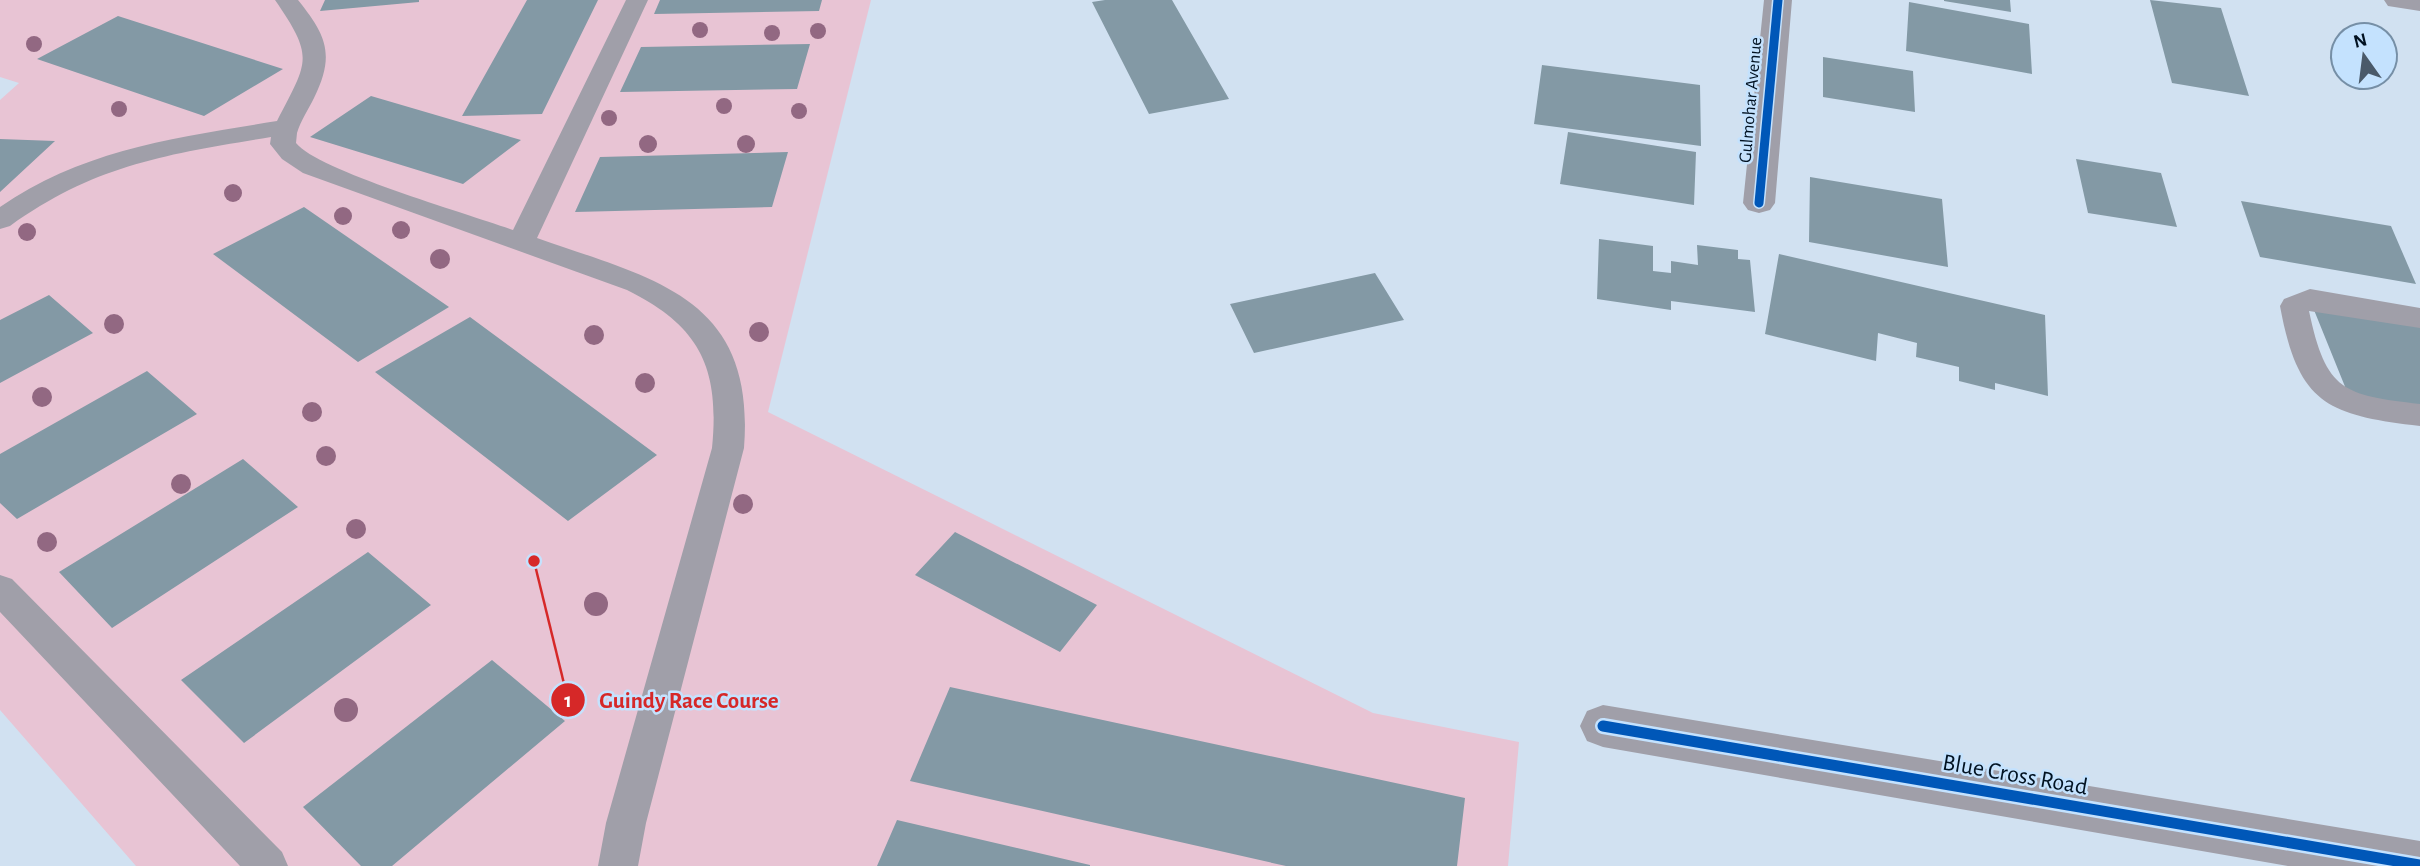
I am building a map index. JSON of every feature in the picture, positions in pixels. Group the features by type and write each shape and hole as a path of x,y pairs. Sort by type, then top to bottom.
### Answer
{"street":[{"name":"Gulmohar Avenue","path":"1759,203 1778,0"},
{"path":"2398,0 2420,3"},
{"name":"Blue Cross Road","path":"1603,726 2420,865"}],"lane":[{"path":"286,0 316,40 318,58 310,83 284,127 283,144 291,154 312,167 637,283 680,307 710,340 727,374 732,417 728,448 615,865"},
{"path":"521,242 637,0"},
{"path":"0,220 52,183 98,164 125,156 284,127"},
{"path":"2420,318 2310,299 2294,306 2300,338 2321,386 2351,404 2420,415"},
{"path":"0,589 268,866"}],"shaded area":[{"path":"0,0 871,0 768,412 1373,713 1519,742 1508,866 136,866 0,710 0,100 19,83 0,77"}],"building":[{"path":"325,0 419,0 419,2 320,11"},
{"path":"527,0 598,0 542,114 462,116"},
{"path":"660,0 822,0 819,11 654,14"},
{"path":"1172,0 1229,99 1149,114 1092,2"},
{"path":"2010,0 2011,12 1944,1"},
{"path":"2150,0 2221,8 2249,96 2172,83"},
{"path":"1909,2 2029,24 2032,74 1906,51"},
{"path":"118,16 283,69 204,116 37,59"},
{"path":"810,44 797,89 620,92 641,47"},
{"path":"1823,57 1913,71 1915,112 1823,97"},
{"path":"1542,65 1700,85 1701,146 1534,124"},
{"path":"371,96 521,140 463,184 310,137"},
{"path":"1568,132 1696,152 1694,205 1560,184"},
{"path":"0,139 55,141 0,192"},
{"path":"788,152 772,207 575,212 600,157"},
{"path":"2076,159 2161,173 2177,227 2088,213"},
{"path":"1810,177 1942,199 1948,267 1809,242"},
{"path":"2241,201 2391,226 2416,284 2260,257"},
{"path":"304,207 449,307 358,362 213,254"},
{"path":"1599,239 1653,246 1653,271 1671,273 1671,261 1698,265 1697,245 1738,250 1738,259 1750,260 1755,312 1671,301 1671,310 1597,299"},
{"path":"1779,254 2045,315 2048,396 1995,383 1995,390 1959,381 1959,367 1916,357 1917,343 1878,333 1876,361 1765,334"},
{"path":"1375,273 1404,320 1254,353 1230,304"},
{"path":"49,295 93,333 0,383 0,320"},
{"path":"2314,310 2420,327 2420,407 2348,394"},
{"path":"470,317 657,455 568,521 375,372"},
{"path":"147,371 197,414 17,519 0,503 0,454"},
{"path":"243,459 298,507 112,628 59,572"},
{"path":"955,532 1097,605 1060,652 915,575"},
{"path":"368,552 431,605 244,743 181,680"},
{"path":"492,660 565,721 392,866 361,866 303,807"},
{"path":"950,687 1465,798 1457,866 1286,866 910,781"},
{"path":"897,820 1090,865 1090,866 877,866"}],"cycle path":[{"path":"1759,203 1778,0"},
{"path":"1603,726 2420,865"}],"place":[{"name":"Guindy Race Course","path":"534,561"}]}
